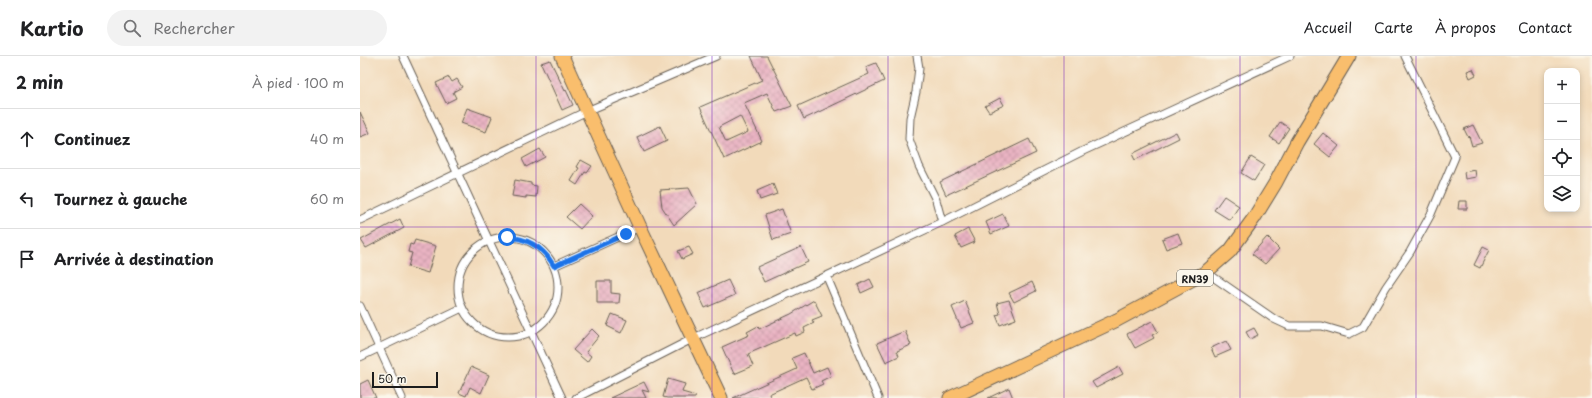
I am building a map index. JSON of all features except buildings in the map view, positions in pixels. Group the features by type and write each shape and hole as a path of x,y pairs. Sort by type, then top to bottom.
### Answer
{"highway":[{"path":"562,56 640,227 694,338 721,398"},
{"name":"RN39","path":"950,398 1117,320 1206,272 1230,251 1254,218 1348,56"}],"street":[{"path":"403,56 562,398"},
{"path":"697,56 701,63"},
{"path":"360,220 587,111 716,56"},
{"path":"917,56 919,68 916,92 910,118 909,139 919,166 936,200 942,222"},
{"path":"576,398 694,338 942,222 1083,151 1290,56"},
{"path":"1206,272 1274,319 1289,326 1322,326 1349,334 1362,327 1386,286 1410,252 1431,214 1454,157 1405,56"},
{"path":"554,266 640,227"},
{"path":"507,237 527,241 544,252 554,266 558,282 556,301 551,314 532,332 509,337 492,335 481,330 471,322 462,308 459,300 457,284 461,268 476,248 489,240 507,237"},
{"path":"827,277 878,398"},
{"path":"360,306 402,398"},
{"path":"360,357 462,308"}],"route":[{"path":"507,237 515,237 531,242 550,258 554,266 626,234"}]}
